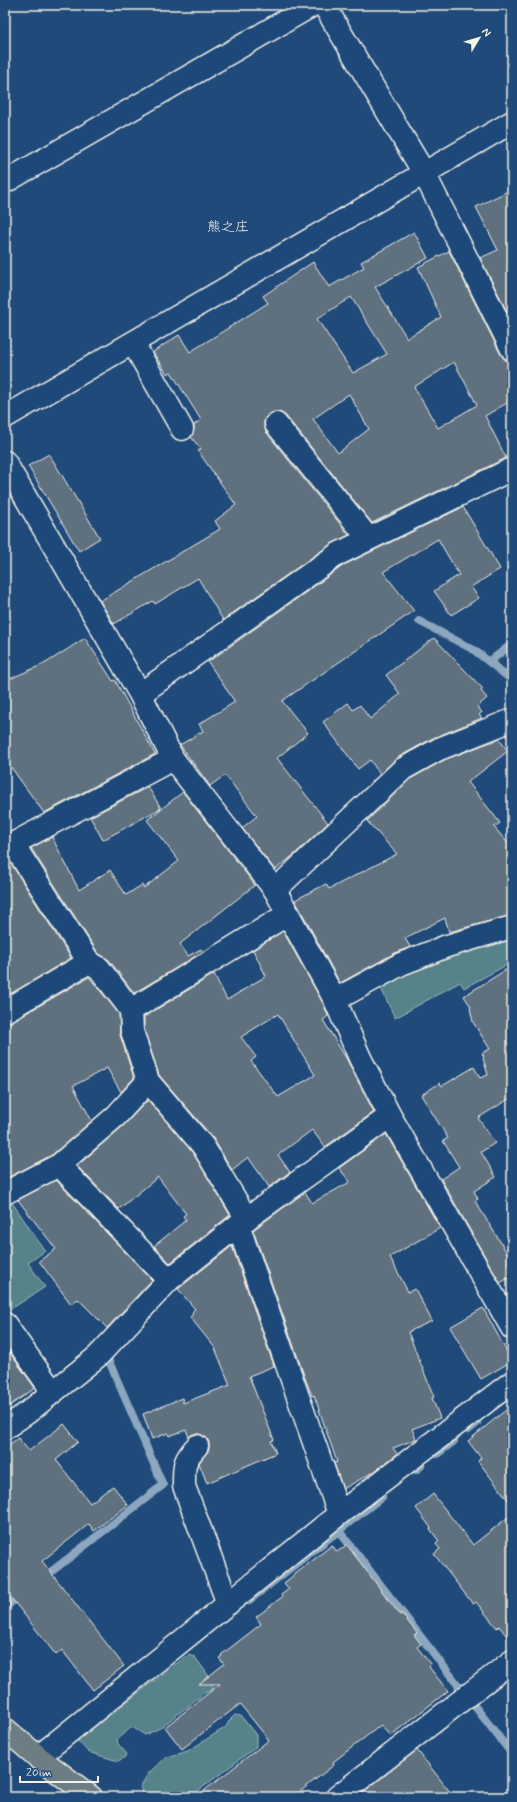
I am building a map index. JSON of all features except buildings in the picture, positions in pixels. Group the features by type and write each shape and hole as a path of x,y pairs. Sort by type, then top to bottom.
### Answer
{"main road":[{"path":"5,1729 38,1757 91,1797"}],"street":[{"path":"5,182 313,5"},
{"path":"324,5 424,173 512,349"},
{"path":"5,417 512,122"},
{"path":"132,343 182,429"},
{"path":"276,424 369,539"},
{"path":"5,462 140,694 173,760 275,890 334,1000 360,1058 390,1116 512,1328"},
{"path":"140,694 338,554 512,469"},
{"path":"275,890 403,769 439,749 512,720"},
{"path":"173,760 9,846 89,962 99,968 131,1010 132,1031 148,1081 203,1146 242,1222 339,1514"},
{"path":"131,1010 288,914"},
{"path":"334,1000 401,964 447,946 512,928"},
{"path":"5,1011 89,962"},
{"path":"5,1193 59,1165 116,1116 148,1081"},
{"path":"5,1428 98,1356 169,1280 242,1222 390,1116"},
{"path":"59,1165 169,1280"},
{"path":"5,1324 53,1392"},
{"path":"38,1757 339,1514 512,1382"},
{"path":"197,1446 187,1457 184,1470 184,1486 228,1604"},
{"path":"337,1797 512,1661"}],"green space":[{"path":"512,934 512,962 464,988 460,982 395,1018 379,984 408,967"},
{"path":"9,1198 45,1251 28,1263 45,1287 5,1313 5,1200"},
{"path":"188,1655 195,1657 213,1682 213,1689 203,1694 160,1728 145,1735 132,1727 117,1739 118,1744 126,1753 125,1757 118,1761 88,1752 78,1741 81,1736"},
{"path":"235,1715 241,1716 256,1735 256,1747 190,1797 147,1797 143,1795 140,1787 148,1774 160,1762 167,1757 188,1751 226,1727"}],"waterway":[{"path":"419,621 474,650 512,680"},
{"path":"489,662 512,644"},
{"path":"43,1578 163,1485 108,1359"},
{"path":"468,1430 477,1423"},
{"path":"437,1454 454,1441"},
{"path":"416,1470 421,1466"},
{"path":"248,1601 382,1497"},
{"path":"339,1531 458,1685"},
{"path":"5,1607 21,1595"},
{"path":"473,1704 512,1754"}],"district":[{"name":"熊之庄","path":"228,227"}]}
